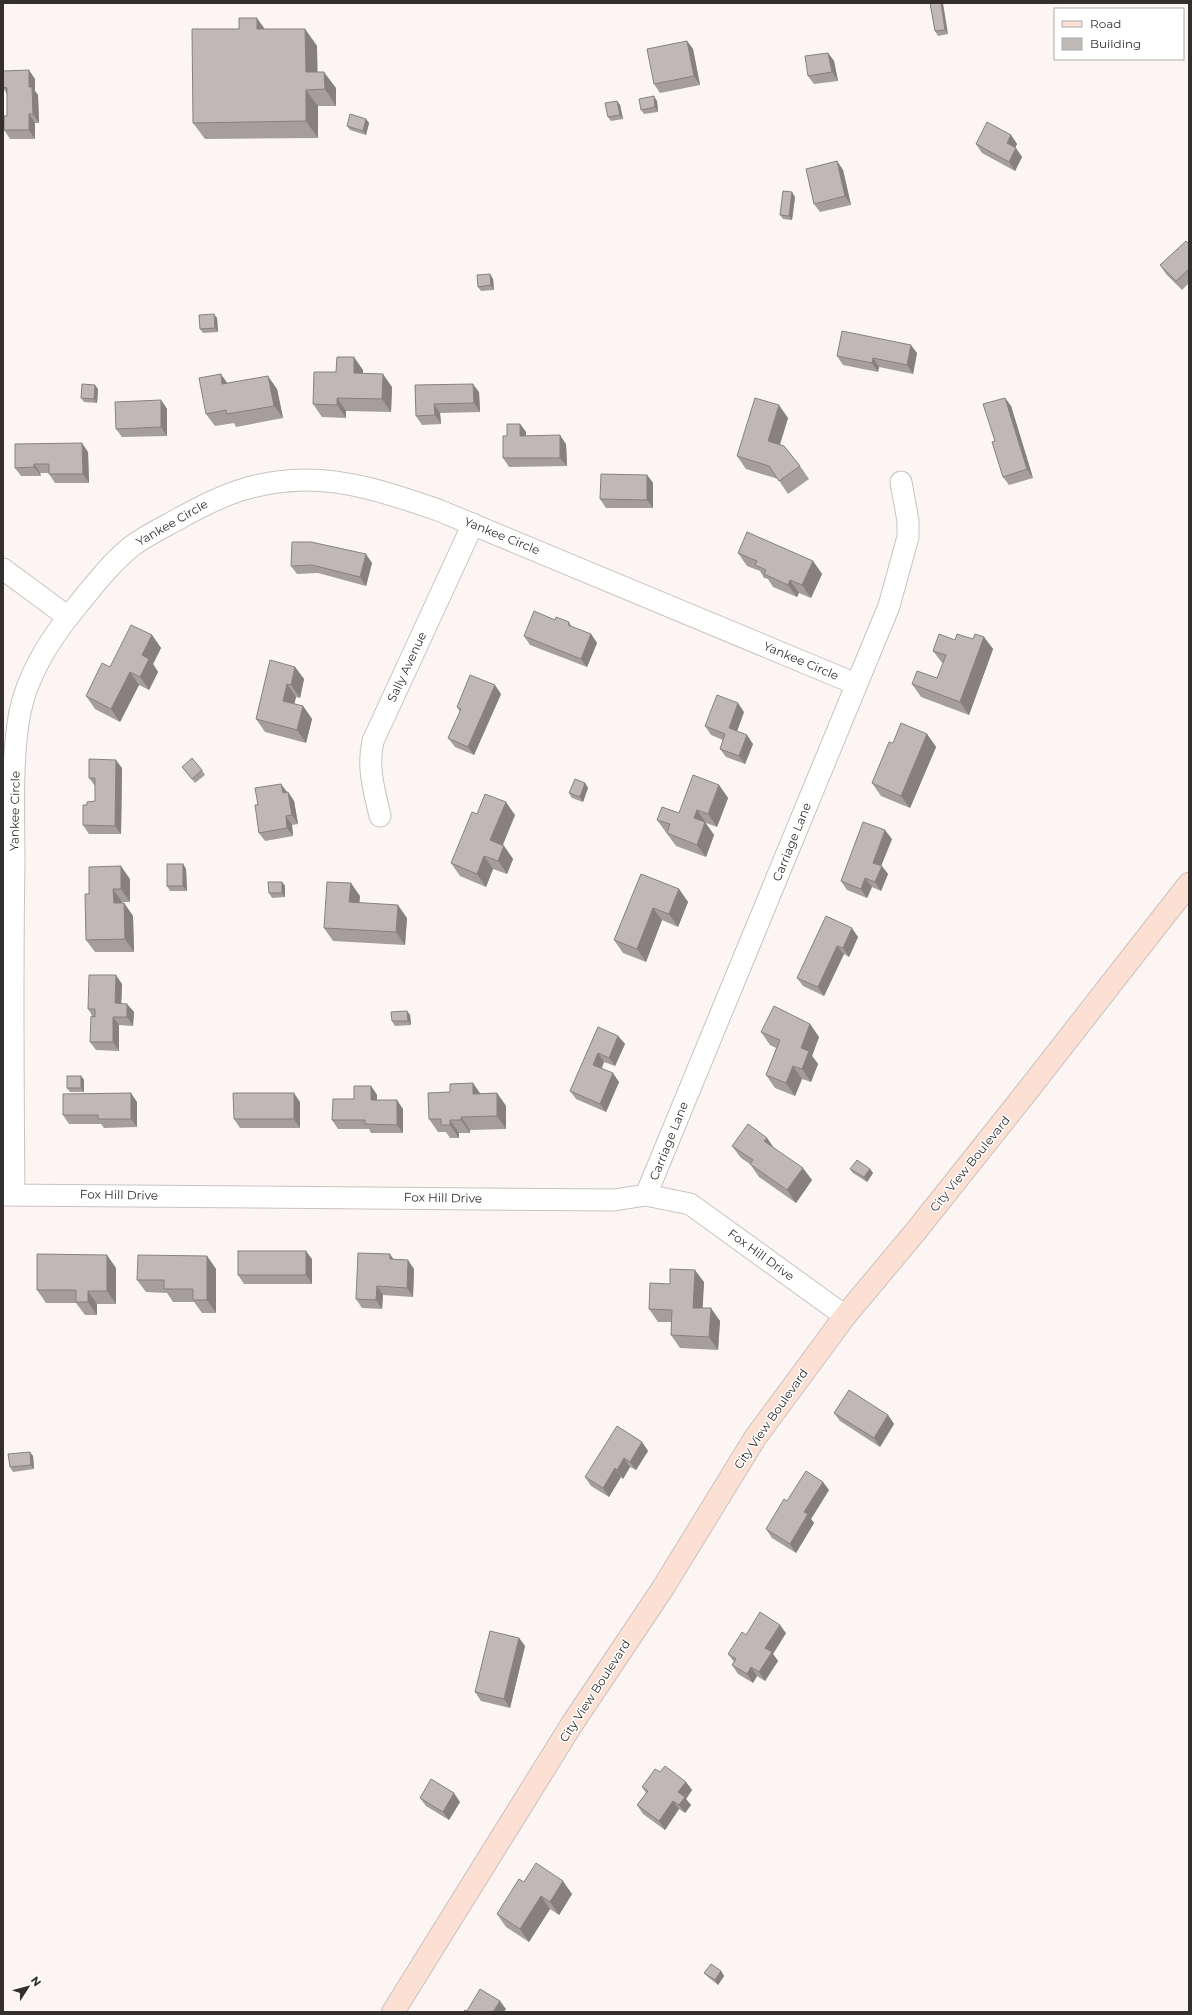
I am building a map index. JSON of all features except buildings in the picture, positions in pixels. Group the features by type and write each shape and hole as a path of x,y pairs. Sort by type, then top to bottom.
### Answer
{"street":[{"name":"Yankee Circle","path":"9,1194 15,764 18,725 24,697 35,670 50,643 68,616 104,574 132,546 208,502 255,486 305,480 356,485 394,494 473,524 856,684"},
{"name":"Carriage Lane","path":"646,1195 889,606 908,536 908,521 902,482"},
{"name":"Sally Avenue","path":"380,816 370,767 370,755 373,741 473,524"},
{"path":"3,569 68,616"},
{"name":"City View Boulevard","path":"393,2012 572,1724 663,1588 755,1438 845,1316 985,1145 1189,884"},
{"name":"Fox Hill Drive","path":"9,1194 606,1200 646,1195 690,1204 845,1316"}]}
